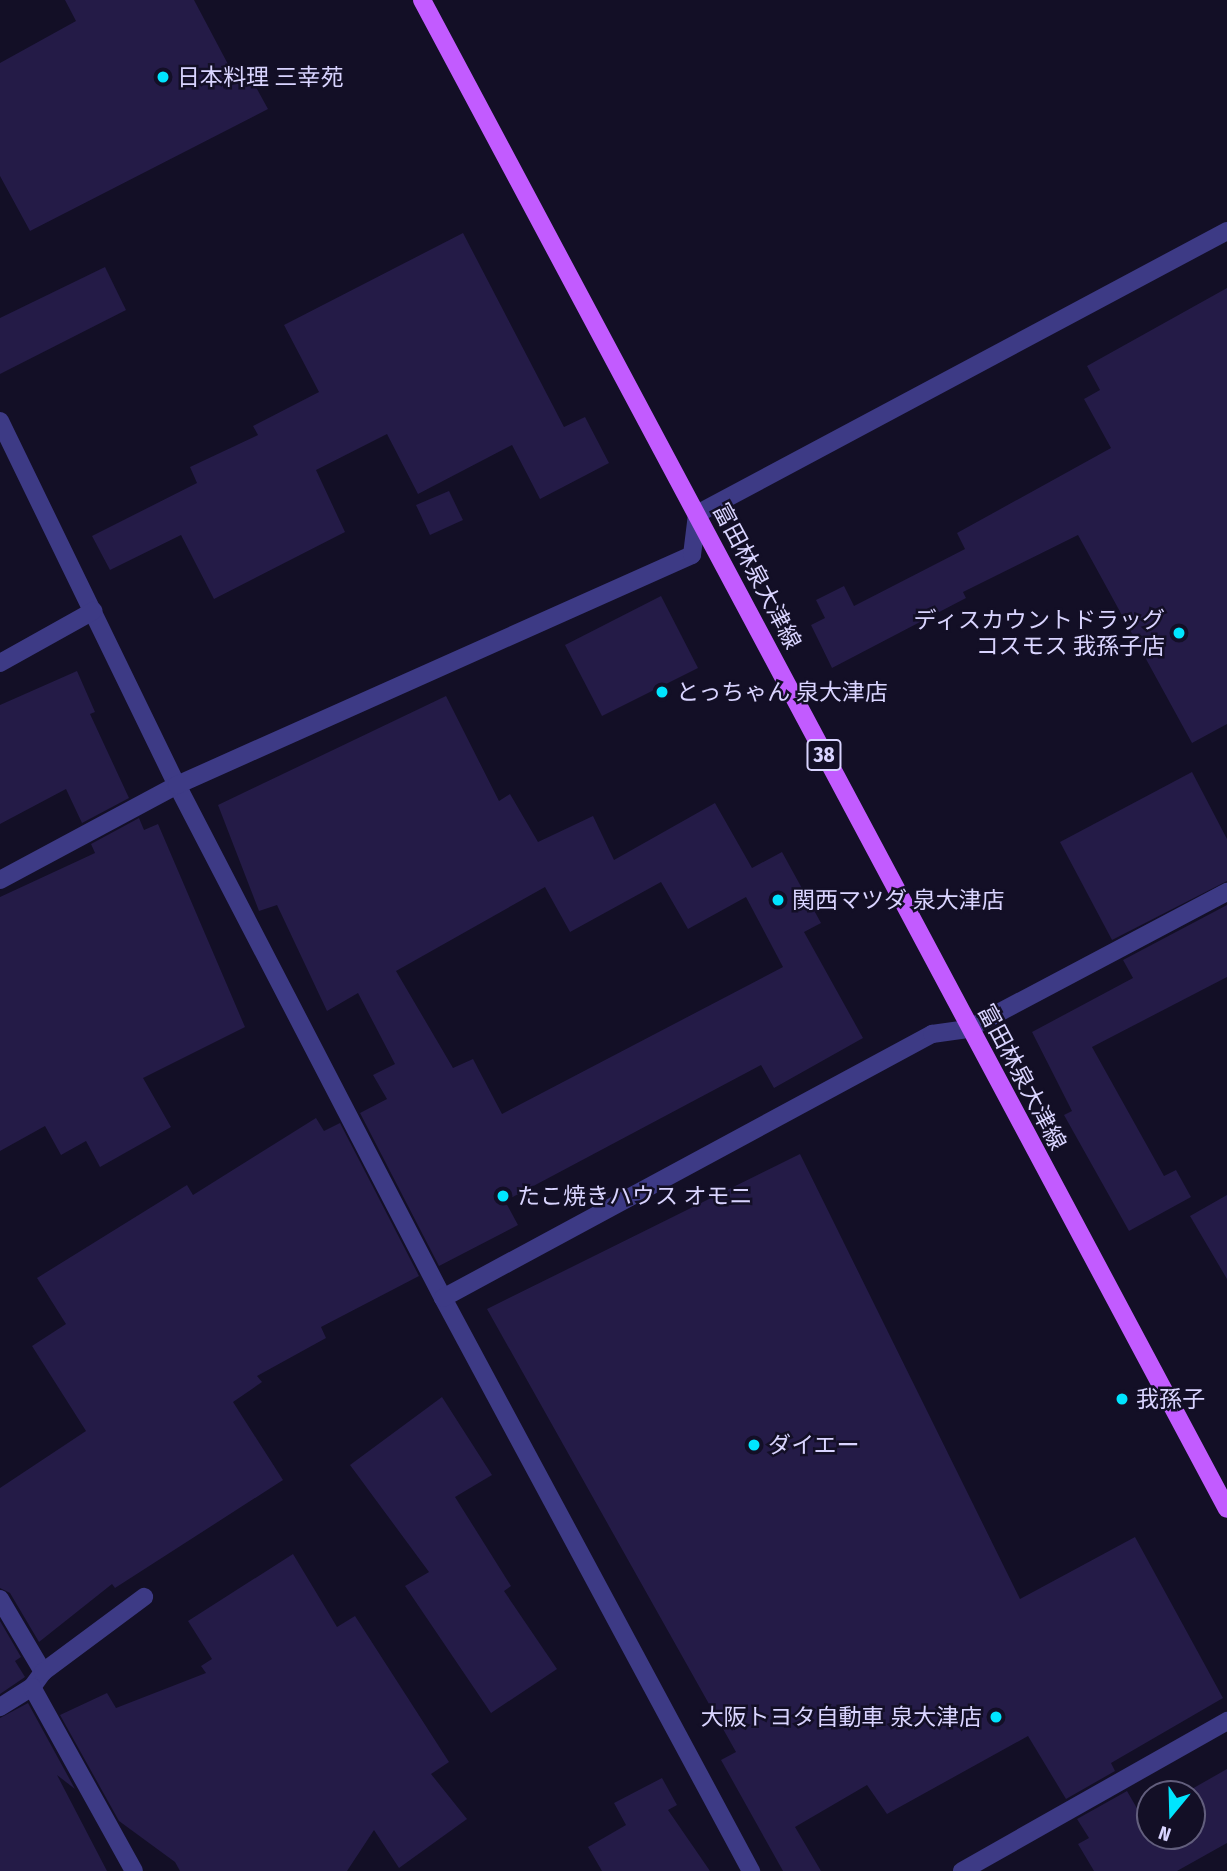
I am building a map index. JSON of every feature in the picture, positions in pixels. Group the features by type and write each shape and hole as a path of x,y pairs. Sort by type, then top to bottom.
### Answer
{"main road":[{"name":"富田林泉大津線","path":"422,0 968,1029 1227,1509"}],"street":[{"path":"0,880 177,785 692,555 697,514 1227,231"},
{"path":"0,421 177,785 443,1298 751,1871"},
{"path":"0,663 93,611"},
{"path":"443,1298 932,1034 968,1029 1227,892"},
{"path":"0,1707 32,1687 44,1672 144,1597"},
{"path":"0,1599 44,1672"},
{"path":"32,1687 134,1871"},
{"path":"962,1871 1227,1721"}],"building":[{"path":"65,0 194,0 239,85 251,78 268,109 30,231 0,176 0,63 76,21"},
{"path":"463,233 564,427 585,417 609,463 540,499 512,445 418,494 387,434 316,470 345,532 214,599 181,535 110,570 92,536 197,483 190,467 258,435 253,426 319,392 284,325"},
{"path":"105,267 126,310 0,374 0,318"},
{"path":"1227,288 1227,724 1192,743 1078,535 963,592 966,598 832,668 811,625 825,618 816,600 844,586 854,606 965,549 957,533 1111,448 1084,399 1100,390 1087,366"},
{"path":"449,491 463,520 430,535 416,505"},
{"path":"661,596 698,668 602,716 565,645"},
{"path":"77,671 95,712 90,714 129,798 82,823 66,789 0,824 0,705"},
{"path":"446,696 499,801 510,794 538,842 593,816 614,860 715,803 752,868 782,852 821,923 804,932 863,1038 774,1088 761,1065 505,1201 518,1225 439,1266 360,1113 387,1099 373,1075 395,1064 358,993 327,1011 277,905 259,911 218,805","holes":["661,882 688,929 746,897 783,967 502,1114 473,1059 453,1068 396,971 545,887 570,932"]},
{"path":"1192,772 1227,839 1227,881 1112,940 1060,842"},
{"path":"139,818 144,830 158,824 245,1027 143,1078 171,1127 100,1167 86,1141 61,1155 45,1126 0,1151 0,897 95,853 91,844"},
{"path":"1227,905 1227,977 1092,1047 1164,1176 1176,1170 1191,1197 1129,1231 1064,1115 1072,1111 1032,1032 1133,978 1123,960"},
{"path":"316,1118 324,1131 340,1123 419,1276 321,1327 326,1338 257,1376 262,1382 233,1402 283,1480 115,1588 112,1584 39,1642 10,1593 0,1588 0,1488 86,1431 32,1346 66,1324 37,1278 187,1185 193,1195"},
{"name":"ダイエー","path":"800,1154 1020,1599 1135,1537 1223,1698 1111,1763 1115,1771 1066,1799 1028,1736 887,1814 867,1785 795,1827 821,1871 783,1871 721,1760 736,1752 487,1309"},
{"path":"1227,1195 1227,1279 1190,1216"},
{"path":"442,1397 492,1475 455,1497 511,1586 504,1591 557,1669 491,1713 405,1586 429,1572 350,1465"},
{"path":"293,1554 337,1627 355,1616 449,1762 431,1774 467,1819 399,1868 374,1830 347,1871 180,1871 175,1862 119,1821 60,1715 107,1693 116,1708 206,1673 201,1666 212,1659 188,1621"},
{"path":"0,1621 21,1657 15,1661 25,1677 0,1694"},
{"path":"28,1703 75,1789 57,1775 107,1871 0,1871 0,1718"},
{"path":"1227,1769 1227,1843 1177,1871 1094,1871 1078,1844 1089,1838 1077,1819 1127,1791 1136,1807 1136,1850 1206,1850 1206,1781"},
{"path":"662,1778 677,1805 668,1810 710,1871 602,1871 588,1847 626,1825 614,1803"}],"place":[{"name":"日本料理 三幸苑","path":"163,77"},
{"name":"ディスカウントドラッグ コスモス 我孫子店","path":"1179,633"},
{"name":"とっちゃん 泉大津店","path":"662,692"},
{"name":"関西マツダ 泉大津店","path":"778,900"},
{"name":"たこ焼きハウス オモニ","path":"503,1196"},
{"name":"我孫子","path":"1122,1399"},
{"name":"ダイエー","path":"754,1445"},
{"name":"大阪トヨタ自動車 泉大津店","path":"996,1717"}]}
